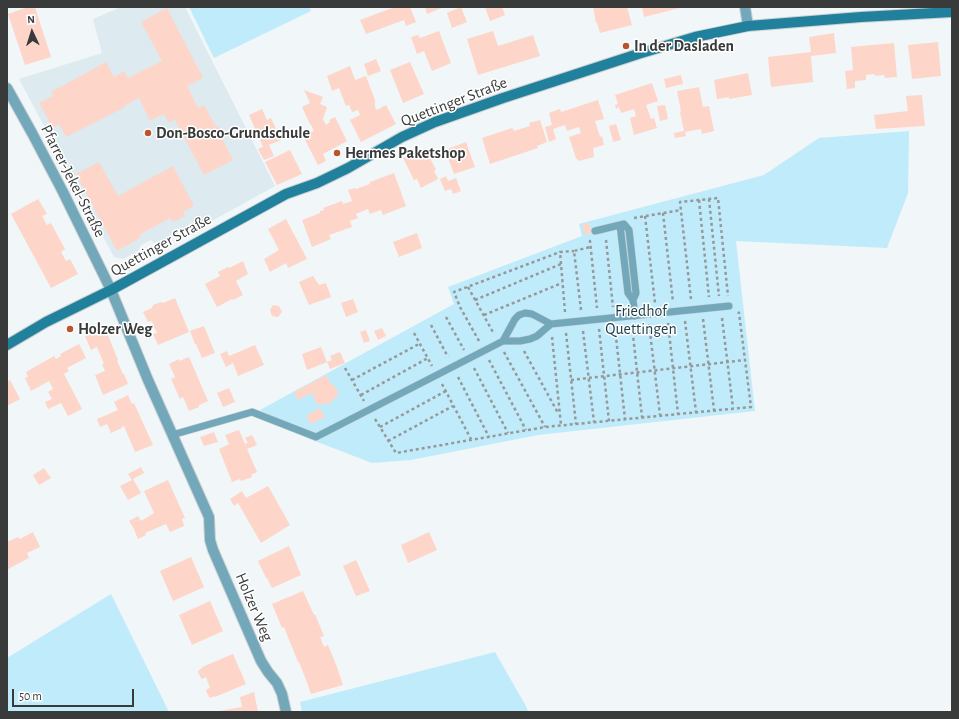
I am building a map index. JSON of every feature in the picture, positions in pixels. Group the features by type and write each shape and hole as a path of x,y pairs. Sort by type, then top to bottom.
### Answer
{"street":[{"path":"744,7 748,26"},
{"name":"Quettinger Straße","path":"7,345 46,322 111,290 286,194 323,180 348,168 402,137 435,122 503,98 695,37 748,26 860,17 952,12"},
{"name":"Pfarrer-Jekel-Straße","path":"7,88 63,192 111,290"},
{"name":"Holzer Weg","path":"111,290 148,380 209,517 210,540 213,550 261,662 277,683 282,694 286,712"}],"lane":[{"path":"595,231 622,225 629,230 636,293 633,300 633,316"},
{"path":"501,342 515,319 525,313 532,314 551,324 729,306"},
{"path":"172,435 252,412 316,438 501,342 530,339 537,336 551,324"}],"path":[{"path":"396,453 545,427 751,406 739,313 729,306 718,198 680,202 693,310"},
{"path":"699,200 710,308"},
{"path":"622,225 630,218 681,210"},
{"path":"663,213 674,312"},
{"path":"645,216 656,314"},
{"path":"454,292 560,252"},
{"path":"475,300 561,264"},
{"path":"484,315 562,283"},
{"path":"468,287 501,342 545,427"},
{"path":"702,309 714,410"},
{"path":"684,311 696,412"},
{"path":"667,313 678,414"},
{"path":"648,315 660,415"},
{"path":"446,316 508,433"},
{"path":"633,316 642,417"},
{"path":"551,324 561,425"},
{"path":"431,325 489,437"},
{"path":"520,341 560,415"},
{"path":"352,380 419,344"},
{"path":"361,395 428,358"},
{"path":"571,380 745,360"},
{"path":"380,427 446,391"},
{"path":"388,441 453,406"}],"shaded area":[{"name":"Don-Bosco-Grundschule","path":"121,7 185,7 275,186 210,222 154,243 151,240 141,245 138,251 123,259 114,257 19,79 102,53 93,19"}],"green space":[{"path":"189,7 309,7 311,11 214,58"},
{"name":"Friedhof Quettingen","path":"909,131 908,193 887,248 736,241 755,411 538,435 411,460 372,463 307,438 260,410 454,304 448,287 582,236 579,224 764,175 819,138"},
{"path":"111,594 169,712 7,712 7,658"},
{"path":"495,652 528,712 302,712 300,702"}],"building":[{"path":"28,7 35,7 51,57 25,65 8,14"},
{"path":"395,7 410,7 416,22 406,26 404,20 366,34 360,20"},
{"path":"425,7 444,7 427,14"},
{"path":"461,7 467,22 452,28 447,13"},
{"path":"485,7 502,7 505,15 490,21"},
{"path":"593,7 627,7 632,25 600,33 596,23"},
{"path":"642,7 680,7 680,8 644,17"},
{"path":"167,8 203,78 187,86 198,108 204,105 216,127 218,126 233,160 204,175 175,120 181,116 169,123 164,114 150,121 139,98 124,106 125,107 66,137 59,124 53,128 39,103 53,96 51,92 106,62 114,77 124,71 128,78 162,61 141,22"},
{"path":"439,31 451,63 432,71 424,51 417,54 411,37 418,35 420,38"},
{"path":"493,31 498,46 533,35 540,56 478,75 467,39"},
{"path":"834,33 836,53 811,56 813,82 771,87 768,57 811,52 809,37"},
{"path":"938,42 941,76 912,79 908,45"},
{"path":"894,43 897,77 885,78 884,75 866,75 866,80 855,81 855,88 847,89 845,71 853,70 851,47"},
{"path":"376,59 381,71 368,76 364,64"},
{"path":"410,62 424,94 403,103 390,70"},
{"path":"350,66 355,80 366,76 375,100 375,107 377,110 386,105 396,124 361,142 350,120 360,115 358,110 352,112 349,105 346,106 339,88 332,91 327,76"},
{"path":"748,73 752,95 729,99 729,97 717,99 714,80"},
{"path":"681,75 683,84 666,88 664,79"},
{"path":"652,83 658,101 646,105 651,119 654,118 657,128 634,135 630,118 636,116 634,109 621,113 619,107 616,109 615,105 618,104 615,95"},
{"path":"699,87 703,107 709,106 714,131 702,134 701,129 685,132 686,136 675,138 674,133 684,131 677,91"},
{"path":"304,90 323,97 320,104 327,107 323,119 326,125 330,122 329,120 335,117 347,141 323,154 326,161 318,165 302,134 308,131 309,133 314,131 302,107 310,103"},
{"path":"922,95 925,126 876,129 874,115 908,111 906,96"},
{"path":"598,100 604,119 595,121 600,137 602,136 604,145 593,148 594,157 579,161 576,158 569,137 581,133 579,127 567,131 565,125 553,129 556,139 549,142 545,127 552,125 549,113 560,109 561,112"},
{"path":"665,105 668,119 660,121 657,106"},
{"path":"262,109 267,120 271,118 281,140 269,145 274,156 264,160 258,149 263,147 249,115"},
{"path":"540,120 547,142 537,146 538,148 490,164 482,138 512,128 514,131 530,126 529,123"},
{"path":"616,124 621,140 613,142 609,126"},
{"path":"466,142 475,167 454,174 445,150"},
{"path":"425,148 436,170 434,171 438,179 421,188 417,179 414,180 403,158"},
{"path":"290,150 302,174 277,185 265,162"},
{"path":"99,162 118,196 173,166 194,206 183,212 185,216 173,222 170,218 139,235 140,238 117,251 76,174"},
{"path":"394,173 406,206 383,215 381,210 370,214 368,209 356,214 358,218 350,221 352,227 329,235 331,239 312,247 302,220 320,213 320,211 324,210 323,208 342,201 343,204 352,201 348,190 370,184 370,182"},
{"path":"446,176 448,181 456,178 461,191 453,194 451,189 445,191 440,179"},
{"path":"38,199 47,214 42,216 47,225 51,223 65,249 61,252 66,261 70,259 78,274 51,288 11,214"},
{"path":"286,219 307,259 288,268 286,263 270,272 264,259 279,250 268,229"},
{"path":"589,223 592,233 585,235 582,225"},
{"path":"417,233 422,248 399,257 393,242"},
{"path":"243,261 248,274 236,281 243,295 217,307 205,284 220,276 218,272"},
{"path":"313,276 319,285 326,283 331,297 309,305 299,282"},
{"path":"175,298 189,332 158,345 153,334 157,333 152,321 148,322 143,312 152,308 153,305"},
{"path":"353,299 358,312 346,317 341,303"},
{"path":"273,305 279,306 282,312 278,317 272,316 270,310"},
{"path":"204,326 215,353 202,358 190,331"},
{"path":"105,328 118,360 117,361 128,384 103,395 95,375 105,371 102,364 104,364 97,347 91,350 85,336"},
{"path":"382,328 386,336 378,340 374,331"},
{"path":"366,330 370,341 364,343 360,332"},
{"path":"79,344 86,358 67,368 69,371 64,374 82,409 68,416 61,403 48,409 45,402 52,399 48,392 53,389 49,381 31,391 25,378 28,377 26,372 54,356 56,359 61,356 60,354"},
{"path":"255,345 264,365 238,376 233,363 226,367 220,354 227,351 229,356"},
{"path":"321,347 327,362 307,370 302,354"},
{"path":"340,352 345,363 330,369 327,362 332,360 330,356"},
{"path":"189,357 208,401 189,411 183,397 180,399 171,379 175,377 169,364 179,359 179,361"},
{"path":"326,375 339,394 330,403 318,405 312,395 315,393 314,392 298,400 294,392"},
{"path":"10,380 20,399 7,406 7,382"},
{"path":"229,388 235,402 223,407 217,393"},
{"path":"128,395 132,404 134,403 153,445 135,452 124,426 111,433 107,424 100,427 97,419 118,410 114,402"},
{"path":"320,408 325,417 311,424 306,416"},
{"path":"239,430 245,444 248,443 245,438 252,435 257,445 247,449 257,472 251,475 252,477 241,481 240,479 232,482 219,449 229,444 225,435"},
{"path":"214,432 218,442 204,446 200,437"},
{"path":"141,467 144,473 133,479 141,493 128,500 120,486 132,480 128,474"},
{"path":"44,468 51,478 39,485 33,475"},
{"path":"168,480 185,518 182,519 184,526 170,532 166,524 145,533 146,535 138,539 129,521 138,516 141,521 154,513 144,491"},
{"path":"268,486 290,525 261,543 238,503 234,506 230,499 242,491 246,498"},
{"path":"33,532 40,547 27,553 29,558 8,569 7,542 18,537 20,539"},
{"path":"429,532 437,550 408,563 401,545"},
{"path":"289,546 301,575 272,588 258,561"},
{"path":"191,557 204,587 173,601 160,571"},
{"path":"356,560 370,591 356,596 343,566"},
{"path":"303,591 324,636 320,637 324,647 328,645 343,685 311,694 284,627 282,628 272,604"},
{"path":"210,601 223,631 192,645 179,615"},
{"path":"233,654 246,684 215,697 209,697 206,691 210,688 206,677 201,678 198,672 199,670 202,667"},
{"path":"254,692 258,712 219,711 242,707 240,697"}],"place":[{"name":"In der Dasladen","path":"626,46"},
{"name":"Don-Bosco-Grundschule","path":"148,133"},
{"name":"Hermes Paketshop","path":"337,153"},
{"name":"Holzer Weg","path":"70,329"}]}
